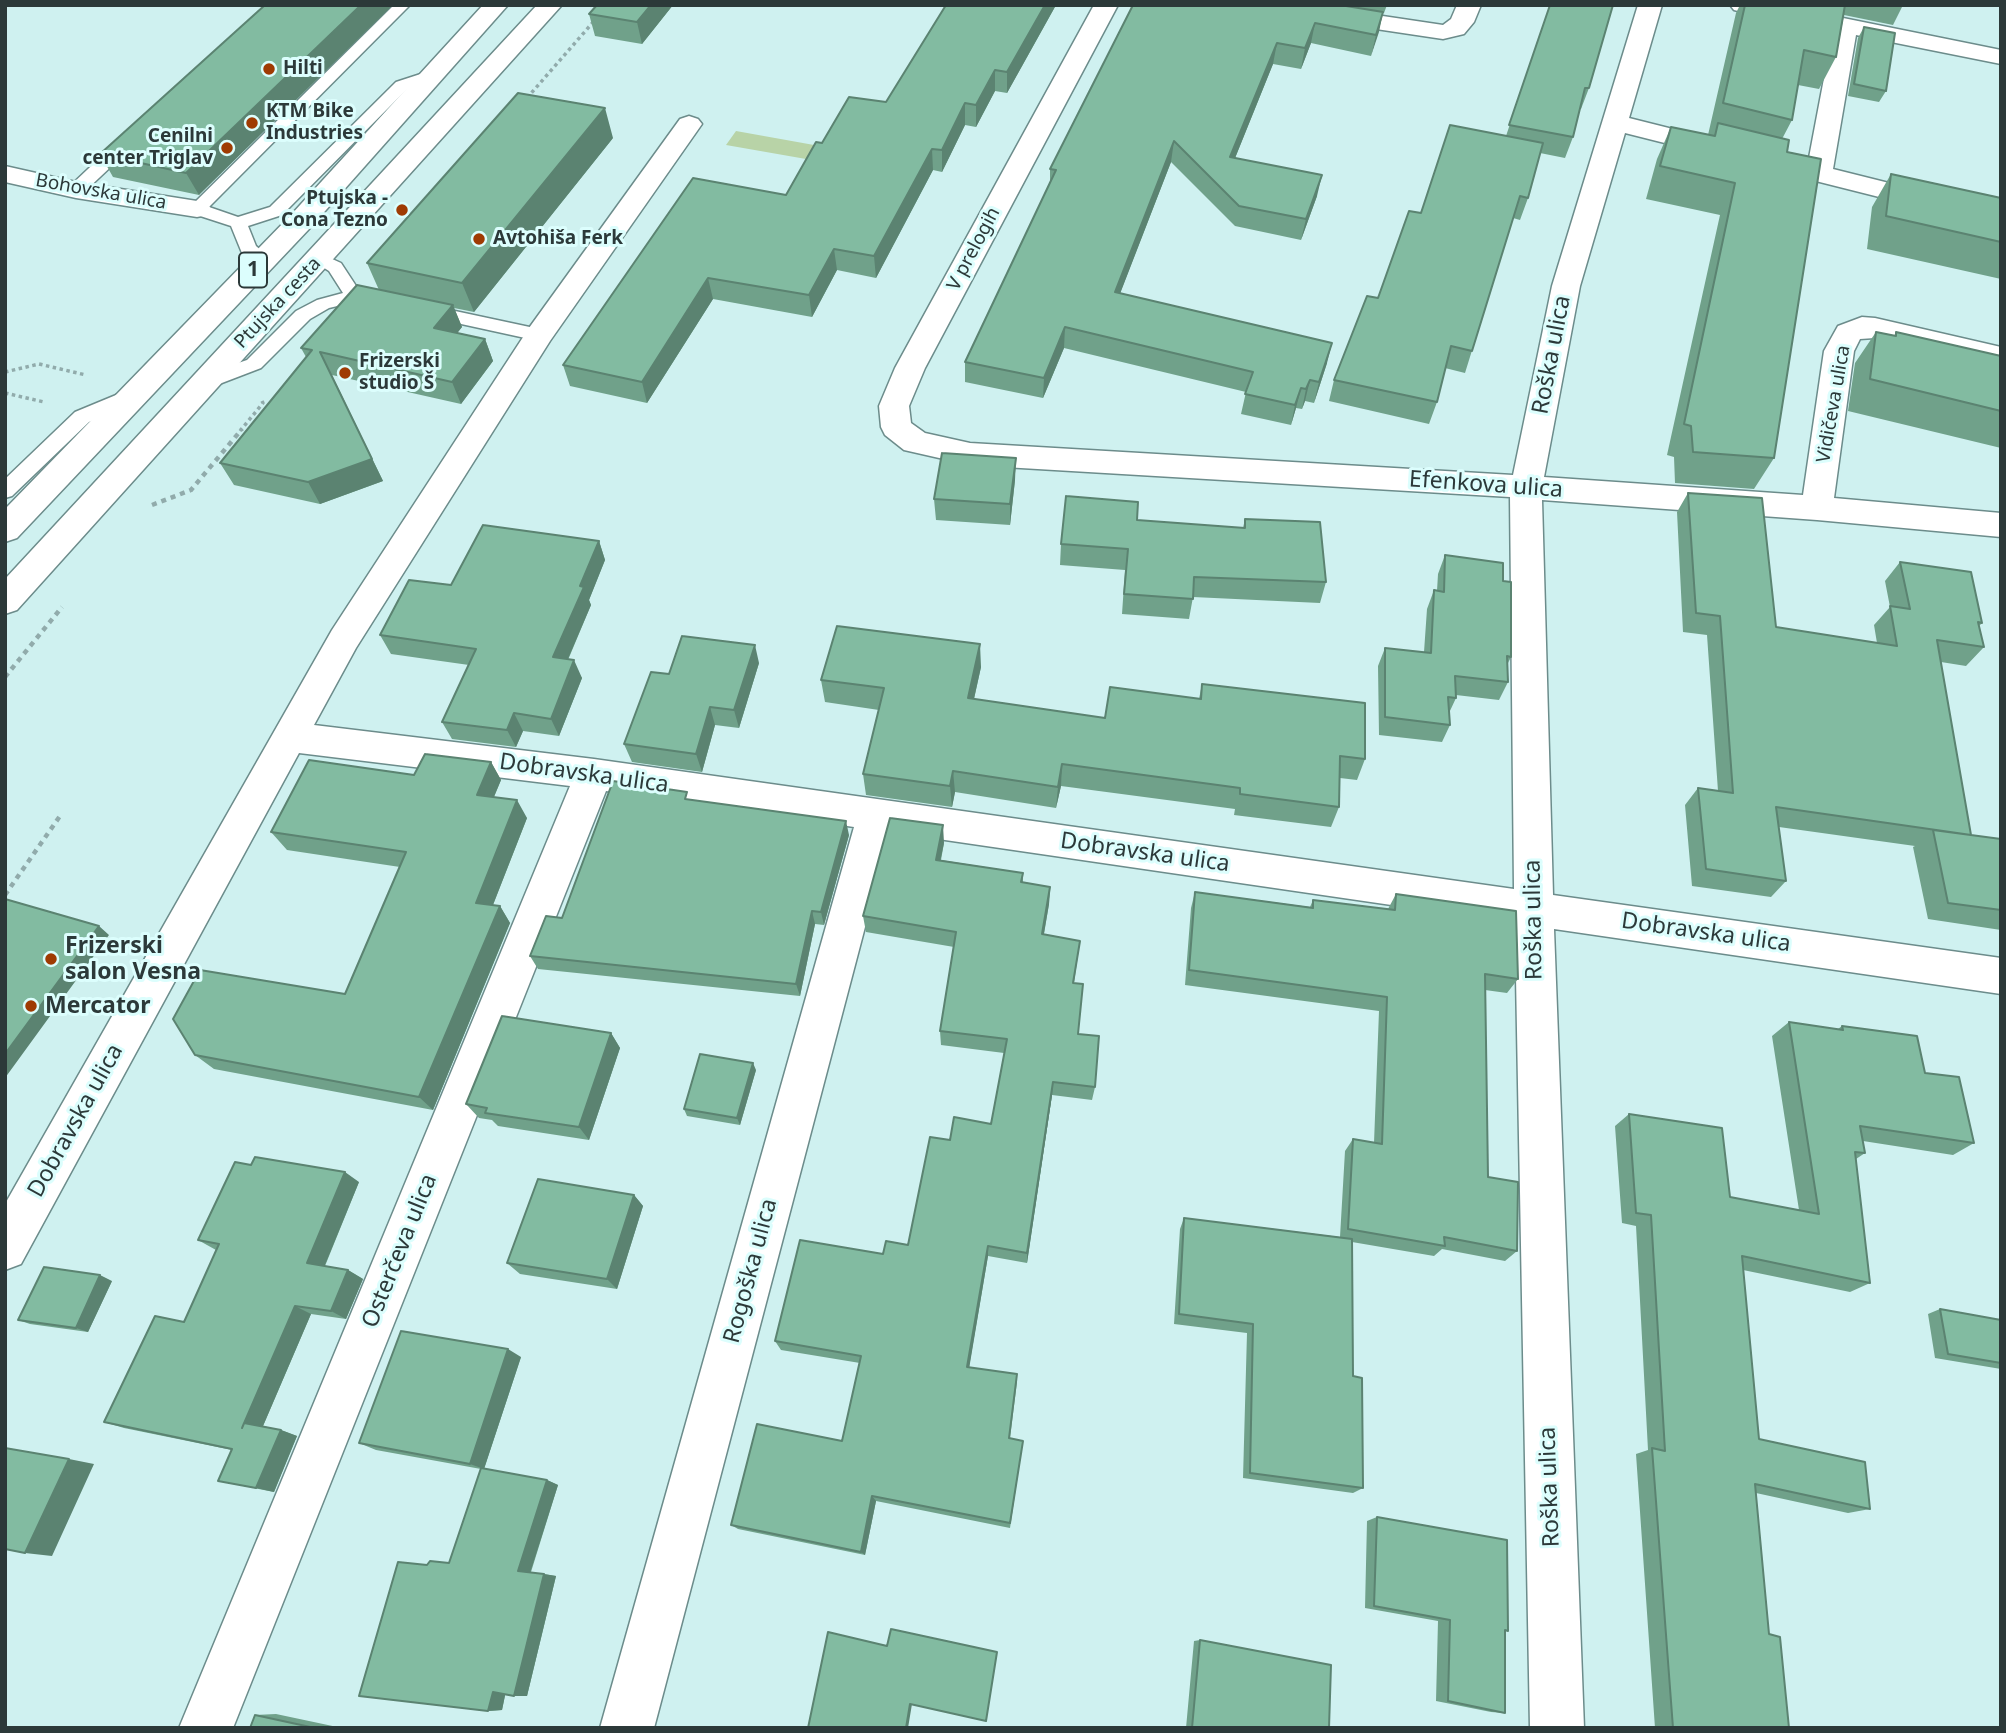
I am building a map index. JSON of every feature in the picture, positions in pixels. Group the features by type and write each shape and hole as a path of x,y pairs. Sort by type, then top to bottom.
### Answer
{"street":[{"name":"Ptujska cesta","path":"5,530 263,260 436,74 496,5"},
{"name":"Ptujska cesta","path":"5,601 550,5"},
{"name":"V prelogih","path":"970,454 915,442 896,428 894,406 910,368 1106,5"},
{"path":"1301,11 1443,32 1455,29 1462,22 1469,5"},
{"name":"Roška ulica","path":"1557,1728 1534,908 1526,487 1566,286 1650,5"},
{"path":"1742,5 2001,57"},
{"path":"1819,176 1846,26"},
{"path":"1614,122 1819,176 1911,197"},
{"name":"Dobravska ulica","path":"5,1248 344,639 539,335 689,124"},
{"name":"Bohovska ulica","path":"5,174 76,190 197,209"},
{"name":"Vidičeva ulica","path":"1817,508 1839,351 1848,333 1862,327 1875,328 2001,357"},
{"name":"Efenkova ulica","path":"970,454 1526,487 1817,508 2001,525"},
{"name":"Dobravska ulica","path":"289,737 594,774 2001,976"},
{"name":"Osterčeva ulica","path":"206,1728 594,774"},
{"name":"Rogoška ulica","path":"627,1728 876,815"}],"lane":[{"path":"403,5 197,209 238,223 276,211 402,85 436,74"},
{"path":"76,190 145,125"},
{"path":"238,223 248,249 263,260"},
{"path":"319,259 335,267 354,296"},
{"path":"206,381 254,364 303,315 323,304 354,296 539,335"},
{"name":"Ptujska cesta","path":"5,491 82,417 134,395"}],"path":[{"path":"519,107 598,15"},
{"path":"5,372 39,364 96,378"},
{"path":"5,393 55,404"},
{"path":"145,508 191,490 263,403"},
{"path":"5,895 8,884 60,816"}],"green space":[{"path":"736,131 815,145 806,159 726,145"}],"building":[{"path":"265,5 361,5 186,173 100,154"},
{"path":"597,5 651,5 637,22 589,14"},
{"path":"946,5 1045,5 1007,72 995,70 976,105 965,103 942,150 932,149 874,256 834,249 809,295 708,278 642,382 563,365 693,178 786,195 816,142 822,143 849,97 886,102"},
{"path":"1133,5 1340,5 1383,12 1376,35 1315,23 1305,48 1277,43 1230,157 1322,175 1306,219 1239,206 1174,141 1115,292 1332,343 1319,382 1310,380 1306,389 1301,388 1295,405 1245,394 1253,372 1065,327 1044,378 965,362 1056,170 1050,169"},
{"path":"1550,5 1613,5 1589,88 1585,88 1573,137 1509,125"},
{"path":"1745,5 1845,5 1836,57 1804,50 1792,120 1723,103"},
{"path":"1864,27 1895,33 1886,91 1854,84"},
{"path":"518,93 605,108 462,283 367,263"},
{"path":"1718,123 1789,140 1787,152 1821,159 1774,458 1693,452 1691,426 1684,424 1735,183 1660,166 1671,127 1715,136"},
{"path":"1450,125 1543,143 1528,198 1520,196 1472,351 1451,346 1437,402 1334,380 1367,296 1378,298 1409,211 1421,213"},
{"path":"1891,174 2001,198 2001,242 1886,216"},
{"path":"357,285 453,305 434,328 485,339 452,382 320,352 372,459 308,482 220,463 312,350 301,348"},
{"path":"1876,332 1896,336 1896,332 2001,356 2001,411 1870,379"},
{"path":"942,453 1016,458 1010,504 934,499"},
{"path":"1688,493 1762,498 1776,627 1897,646 1890,606 1910,609 1900,562 1971,572 1982,623 1978,622 1984,647 1937,640 1971,835 1776,807 1786,881 1706,869 1698,788 1733,793 1720,616 1696,613"},
{"path":"1066,496 1138,502 1137,520 1245,528 1245,519 1320,522 1326,582 1194,577 1193,599 1124,594 1128,549 1061,544"},
{"path":"483,525 599,541 580,586 584,587 553,657 574,660 551,719 514,713 507,730 442,722 476,649 380,635 409,580 451,585"},
{"path":"1445,555 1503,563 1503,581 1511,582 1511,657 1507,656 1508,682 1455,676 1456,698 1448,697 1450,725 1385,717 1385,648 1431,653 1434,590 1444,592"},
{"path":"837,626 980,644 968,698 1105,718 1110,687 1201,699 1202,684 1365,703 1365,759 1340,756 1339,807 1240,794 1240,788 1062,764 1058,787 953,771 950,786 863,774 884,688 821,680"},
{"path":"682,636 755,645 734,710 710,707 696,754 624,744 651,672 669,674"},
{"path":"425,754 491,762 477,795 517,800 476,903 500,906 419,1097 195,1055 173,1019 200,970 345,994 406,852 271,832 309,760 414,775"},
{"path":"613,781 687,792 685,799 846,821 821,912 812,911 796,984 530,956 546,916 562,918"},
{"path":"890,818 943,825 936,860 1023,873 1021,882 1050,887 1042,934 1080,941 1073,983 1083,984 1078,1034 1099,1036 1095,1087 1053,1082 1027,1253 988,1246 967,1367 1017,1374 1009,1438 1023,1441 1010,1523 872,1496 861,1552 731,1525 757,1424 842,1441 861,1356 775,1341 800,1240 883,1254 886,1241 908,1245 930,1137 950,1140 954,1117 991,1124 1007,1039 940,1031 956,932 863,916"},
{"path":"1933,830 2001,839 2001,910 1948,903"},
{"path":"1195,892 1313,908 1313,900 1395,910 1396,894 1516,911 1518,979 1485,974 1488,1177 1518,1182 1517,1251 1444,1237 1445,1246 1348,1229 1353,1139 1382,1144 1387,997 1189,970"},
{"name":"Mercator","path":"5,899 99,926 5,1054"},
{"path":"502,1016 611,1033 579,1127 485,1113 487,1108 466,1104"},
{"path":"1789,1022 1917,1036 1925,1073 1959,1077 1974,1143 1860,1126 1865,1153 1855,1152 1870,1283 1742,1256 1759,1439 1865,1462 1870,1509 1755,1484 1769,1634 1780,1637 1789,1728 1673,1728 1652,1448 1665,1451 1651,1215 1636,1213 1629,1114 1722,1128 1730,1197 1819,1214"},
{"path":"700,1054 753,1063 737,1118 684,1109"},
{"path":"255,1157 345,1172 307,1263 348,1270 331,1311 295,1306 244,1423 281,1430 256,1488 218,1481 232,1449 104,1422 155,1316 184,1322 219,1244 198,1240 235,1162 251,1165"},
{"path":"538,1179 634,1195 607,1279 507,1263"},
{"path":"1184,1218 1352,1239 1353,1376 1362,1378 1363,1488 1250,1473 1253,1324 1179,1314"},
{"path":"44,1267 100,1275 76,1328 18,1320"},
{"path":"1940,1309 2001,1320 2001,1363 1948,1354"},
{"path":"401,1331 508,1349 470,1464 359,1443"},
{"path":"5,1448 69,1459 25,1553 5,1549"},
{"path":"481,1468 547,1480 518,1571 544,1574 514,1696 493,1692 488,1711 359,1696 398,1562 427,1565 430,1561 449,1563"},
{"path":"1377,1517 1507,1540 1505,1713 1448,1701 1450,1620 1374,1606"},
{"path":"891,1629 997,1652 986,1721 910,1704 906,1728 808,1728 828,1632 887,1646"},
{"path":"1200,1640 1331,1665 1329,1728 1192,1728"},
{"path":"255,1715 315,1728 250,1728"}],"place":[{"name":"Hilti","path":"269,69"},
{"name":"KTM Bike Industries","path":"252,123"},
{"name":"Cenilni center Triglav","path":"227,148"},
{"name":"Ptujska - Cona Tezno","path":"402,210"},
{"name":"Avtohiša Ferk","path":"479,239"},
{"name":"Frizerski studio Š","path":"345,373"},
{"name":"Frizerski salon Vesna","path":"51,959"},
{"name":"Mercator","path":"31,1006"}]}
